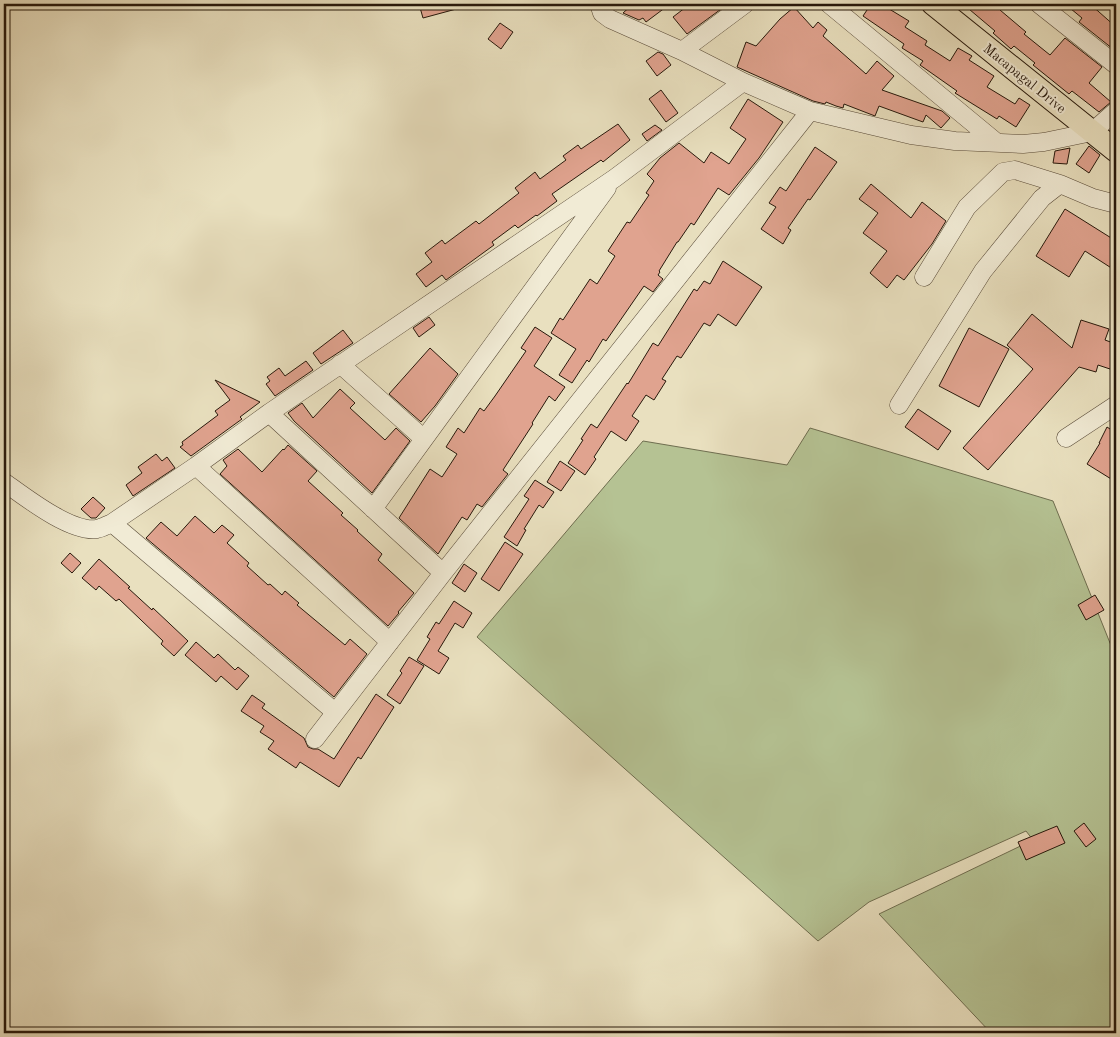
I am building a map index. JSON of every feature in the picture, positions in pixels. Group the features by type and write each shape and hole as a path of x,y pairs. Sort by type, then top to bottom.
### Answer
{"main road":[{"name":"Macapagal Drive","path":"933,4 1116,151"}],"street":[{"path":"599,4 602,13 610,19 682,51 743,82 810,111 910,135 955,141 1024,144 1044,142 1092,132 1116,111"},
{"path":"682,51 745,4"},
{"path":"829,4 996,142"},
{"path":"1039,4 1116,65"},
{"path":"4,482 41,508 69,523 97,529 112,523 340,364 615,178 743,82"},
{"path":"315,739 442,573 810,111"},
{"path":"924,278 967,207 1003,172 1009,170 1021,171 1060,184 1093,198 1116,204"},
{"path":"373,509 615,178"},
{"path":"899,405 983,271 1042,198 1060,184"},
{"path":"340,364 424,439"},
{"path":"1066,438 1116,405"},
{"path":"269,413 442,573"},
{"path":"196,466 390,642"},
{"path":"112,523 335,712"}],"green space":[{"path":"810,428 1053,501 1116,654 1116,1021 1104,1033 991,1033 879,914 1033,840 1026,831 869,902 818,941 477,637 643,441 787,465"}],"building":[{"path":"419,4 460,4 460,8 423,18"},
{"path":"633,4 670,4 646,22 643,18 639,20 623,13"},
{"path":"690,4 728,4 687,34 673,17"},
{"path":"871,4 881,4 909,21 905,27 927,41 925,45 950,61 958,48 972,56 969,60 994,76 987,87 1015,104 1019,98 1030,105 1016,127 999,116 997,119 955,93 957,91 920,65 923,61 902,48 904,44 863,16"},
{"path":"963,4 1005,4 1000,10 1026,32 1024,34 1050,55 1065,38 1102,67 1089,83 1111,102 1099,112 1072,91 1069,94 1033,65 1035,63 1014,46 1011,49 993,33 995,31"},
{"path":"1065,4 1090,4 1116,27 1116,46 1113,49 1079,22 1082,18"},
{"path":"794,7 813,28 818,22 827,30 823,36 866,74 877,61 894,76 882,90 942,111 950,118 941,128 926,115 923,122 879,106 875,116 844,104 843,108 826,102 825,104 813,101 737,67 746,42 756,46 780,19"},
{"path":"500,23 513,32 501,49 488,39"},
{"path":"658,52 663,54 671,65 657,76 646,61"},
{"path":"661,90 678,113 666,122 649,99"},
{"path":"748,99 783,122 759,158 729,195 718,188 694,225 691,223 677,242 659,271 658,275 663,279 653,292 644,286 606,341 603,339 589,362 587,360 572,383 559,375 576,349 551,333 560,318 563,320 590,279 597,284 615,256 608,251 627,222 630,223 649,195 646,193 654,181 647,174 660,158 679,143 704,163 711,152 729,164 746,139 730,128"},
{"path":"618,124 630,140 603,162 601,160 552,194 557,201 537,216 518,228 515,225 492,242 494,245 446,280 442,275 426,287 416,274 432,262 425,253 442,240 445,244 476,221 479,224 519,193 515,188 535,172 540,179 566,160 563,156 578,145 581,149"},
{"path":"655,125 662,130 647,141 642,134"},
{"path":"1089,146 1100,155 1089,173 1076,164"},
{"path":"815,147 837,162 788,228 791,230 783,244 761,229 776,207 769,203 780,187 786,191"},
{"path":"1070,148 1067,164 1053,163 1055,151"},
{"path":"871,184 911,218 922,202 946,221 932,244 904,280 897,275 887,288 870,273 887,251 863,233 878,213 859,199"},
{"path":"1065,209 1116,241 1116,271 1085,251 1069,277 1036,256"},
{"path":"723,261 762,287 736,326 718,314 710,326 704,323 681,358 677,356 662,379 666,381 654,400 646,395 632,416 639,421 626,441 611,431 585,475 568,463 583,440 581,439 591,424 597,428 628,384 653,343 658,346 694,289 697,291 704,281 710,284"},
{"path":"1032,314 1072,348 1081,320 1109,329 1105,340 1116,344 1116,371 1098,365 1096,372 1079,367 988,470 963,448 1033,369 1007,345"},
{"path":"429,317 435,325 419,337 413,328"},
{"path":"535,327 552,338 534,366 565,387 555,401 549,396 503,470 508,474 482,507 477,504 467,520 462,517 438,554 399,518 430,469 442,477 457,454 446,447 458,428 464,433 480,408 484,411 526,351 521,348"},
{"path":"969,328 1009,349 979,407 939,386"},
{"path":"343,330 353,343 321,364 313,353"},
{"path":"430,348 458,374 421,422 389,394"},
{"path":"306,361 313,370 275,396 266,384 270,381 267,377 279,368 285,376"},
{"path":"215,380 260,402 240,417 242,419 191,456 180,447 183,445 182,442 218,415 215,411 230,400"},
{"path":"340,389 355,403 350,408 385,440 396,428 410,441 372,493 294,421 288,413 302,403 313,418"},
{"path":"918,409 951,431 938,450 905,427"},
{"path":"1107,427 1116,433 1116,482 1087,464"},
{"path":"288,445 317,471 308,481 343,513 341,515 382,554 378,560 414,593 388,626 220,474 227,466 223,460 238,449 262,472"},
{"path":"156,454 162,461 167,457 175,468 133,496 126,485 142,473 138,467"},
{"path":"560,461 575,471 561,491 547,482"},
{"path":"535,480 554,492 543,508 539,505 524,529 526,530 517,546 504,537 529,499 524,496"},
{"path":"93,497 105,508 96,518 91,518 81,509"},
{"path":"195,516 214,533 222,525 234,535 227,543 249,563 247,566 268,585 270,584 282,595 285,591 299,603 297,605 345,645 350,639 367,654 334,697 146,538 161,522 177,536"},
{"path":"505,542 523,554 499,591 481,579"},
{"path":"70,553 81,563 72,573 61,563"},
{"path":"99,559 130,587 128,588 152,610 153,608 188,641 174,656 161,644 163,641 119,599 116,601 99,586 96,590 82,578"},
{"path":"464,564 477,573 465,592 452,583"},
{"path":"1095,595 1104,610 1086,620 1078,605"},
{"path":"454,601 472,613 463,628 455,623 438,651 449,658 439,674 417,660 430,639 427,637 436,622 439,624"},
{"path":"196,642 214,658 218,654 235,670 238,667 249,676 237,690 221,676 216,682 185,655"},
{"path":"409,657 424,666 400,704 387,695 402,673 400,671"},
{"path":"376,694 394,707 361,759 358,757 339,787 300,762 296,768 268,749 274,741 260,732 264,726 241,711 252,695 265,704 262,708 304,738 308,747 318,749 334,759"},
{"path":"1084,823 1096,839 1086,847 1074,831"},
{"path":"1057,826 1065,843 1026,860 1018,842"}]}
